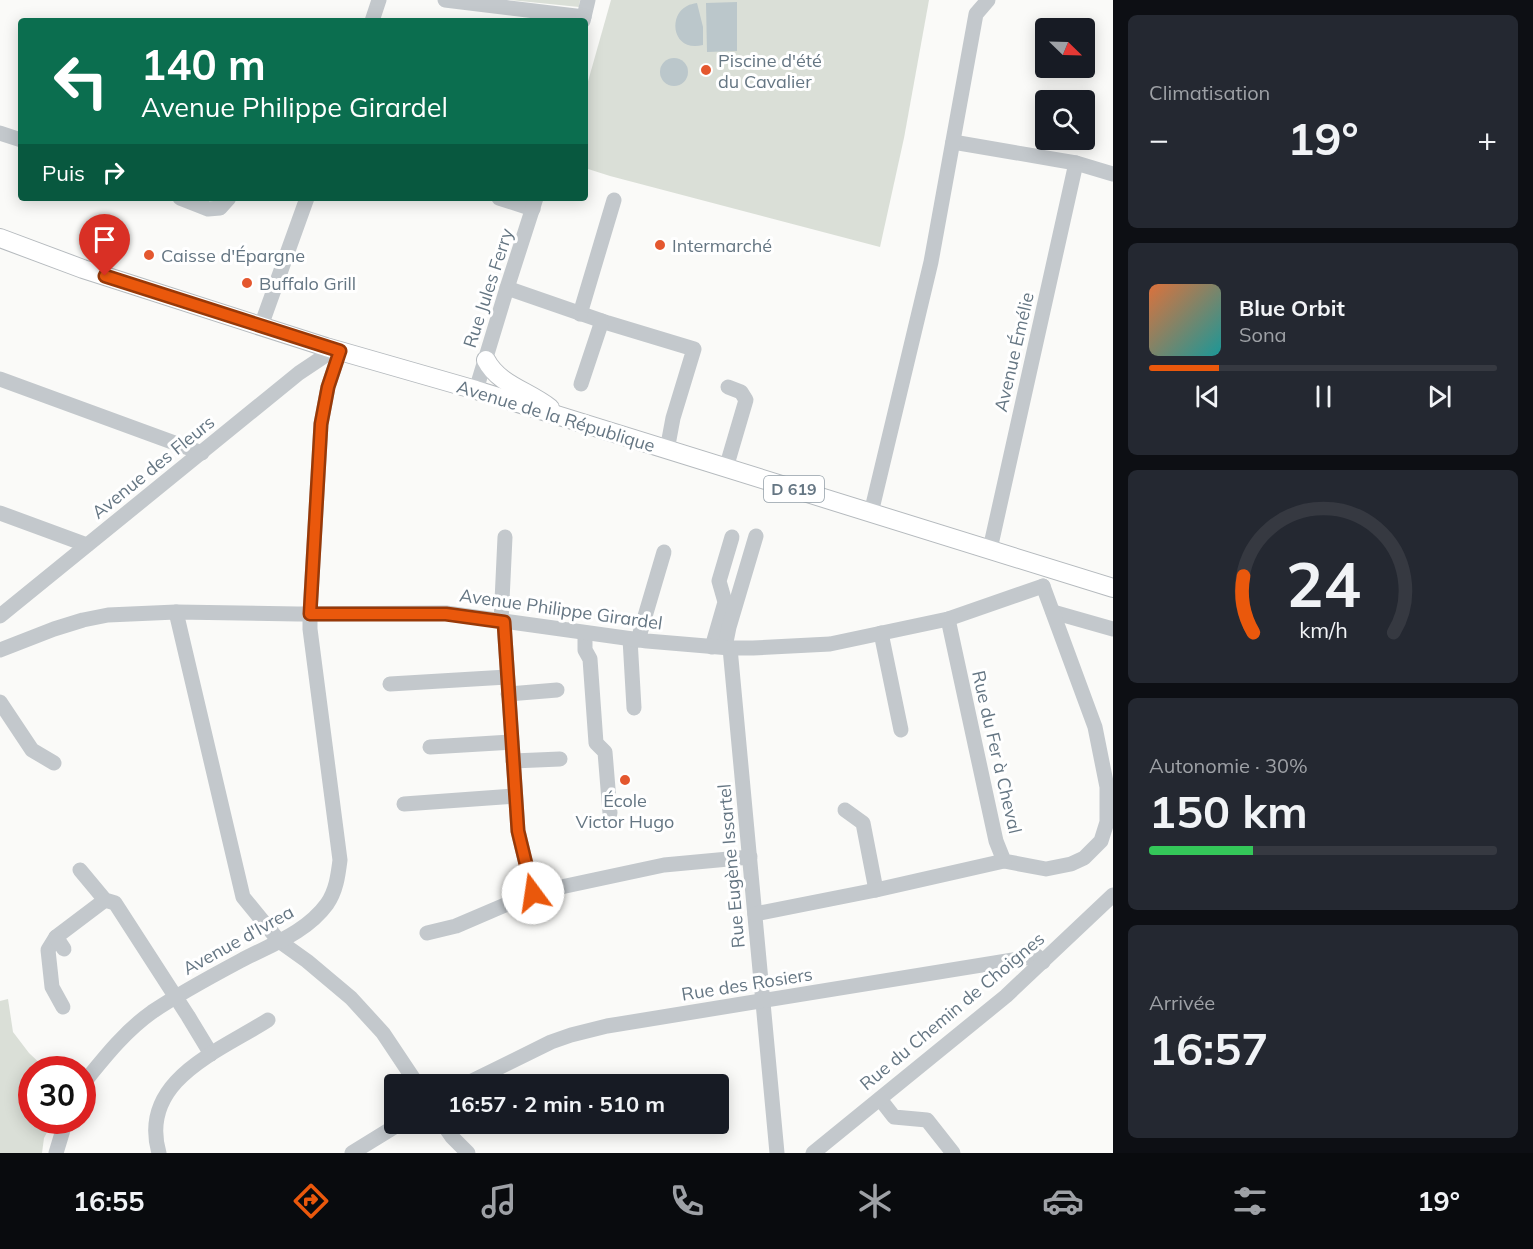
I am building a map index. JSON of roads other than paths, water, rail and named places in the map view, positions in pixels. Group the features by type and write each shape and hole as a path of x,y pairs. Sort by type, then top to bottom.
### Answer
{"main road":[{"name":"Avenue de la République","path":"0,238 83,269 333,349 476,390 1113,588"},
{"path":"486,360 491,370 502,380 538,398 564,418"}],"street":[{"path":"373,18 379,0"},
{"path":"445,0 576,18"},
{"path":"583,18 588,0"},
{"path":"871,513 932,262 976,14 988,0"},
{"path":"0,133 18,139"},
{"path":"953,142 1076,163 1113,174"},
{"name":"Avenue Émélie","path":"990,549 1076,163"},
{"path":"580,314 614,200"},
{"path":"188,201 208,209 220,208 226,201"},
{"path":"261,326 306,201"},
{"name":"Rue Jules Ferry","path":"476,390 535,203"},
{"path":"507,288 580,314 694,349 673,418 667,450"},
{"path":"581,384 602,321"},
{"name":"Avenue des Fleurs","path":"0,616 299,373 333,349"},
{"name":"Avenue d'Ivrea","path":"96,1068 115,1044 150,1014 175,997 301,930 328,903 337,881 340,860 310,629 321,424 333,349"},
{"path":"0,379 202,453"},
{"path":"726,468 746,400 741,392 728,387"},
{"path":"0,513 87,545"},
{"path":"722,647 727,640 756,536"},
{"path":"505,537 502,622 515,796 518,831 533,893"},
{"path":"722,647 725,602 718,579 732,537"},
{"path":"634,708 634,640 664,552"},
{"path":"1043,586 1048,580 1050,568"},
{"name":"Avenue Philippe Girardel","path":"0,650 82,620 108,615 176,612 446,614 634,640 722,647 753,648 830,644 948,619 1043,586"},
{"name":"Rue du Fer à Cheval","path":"948,619 996,842 1004,861 1046,869 1071,864 1107,842 1107,787 1095,727 1043,586"},
{"path":"176,612 241,893 279,941 351,998 383,1033 410,1074"},
{"path":"1053,612 1113,629"},
{"path":"585,633 585,650 590,658 596,743 605,752 610,813"},
{"path":"881,633 901,730"},
{"name":"Rue Eugène Issartel","path":"722,647 750,857 777,1153"},
{"path":"390,684 507,677"},
{"path":"508,694 557,690"},
{"path":"0,702 32,750 54,763"},
{"path":"430,747 512,742"},
{"path":"513,761 560,759"},
{"path":"404,804 515,796"},
{"path":"845,810 863,823 876,890"},
{"path":"427,933 456,926 533,893 664,865 750,857"},
{"path":"755,914 1004,861"},
{"path":"80,870 105,900 115,903 211,1054"},
{"name":"Rue du Chemin de Choignes","path":"813,1153 1006,996 1113,895"},
{"path":"63,1007 52,987 48,950 60,943 105,900"},
{"name":"Rue des Rosiers","path":"486,1074 551,1042 607,1026 1036,956 1043,962"},
{"path":"159,1153 156,1126 170,1087 184,1073 211,1054 268,1020"},
{"path":"880,1099 894,1117 927,1120 953,1153"},
{"path":"352,1153 384,1133"},
{"path":"56,1153 62,1134"},
{"path":"450,1134 468,1153"}],"place":[{"name":"Piscine d'été du Cavalier","path":"706,70"},
{"name":"Intermarché","path":"660,245"},
{"name":"Caisse d'Épargne","path":"149,255"},
{"name":"Buffalo Grill","path":"247,283"},
{"name":"École Victor Hugo","path":"625,780"}]}
